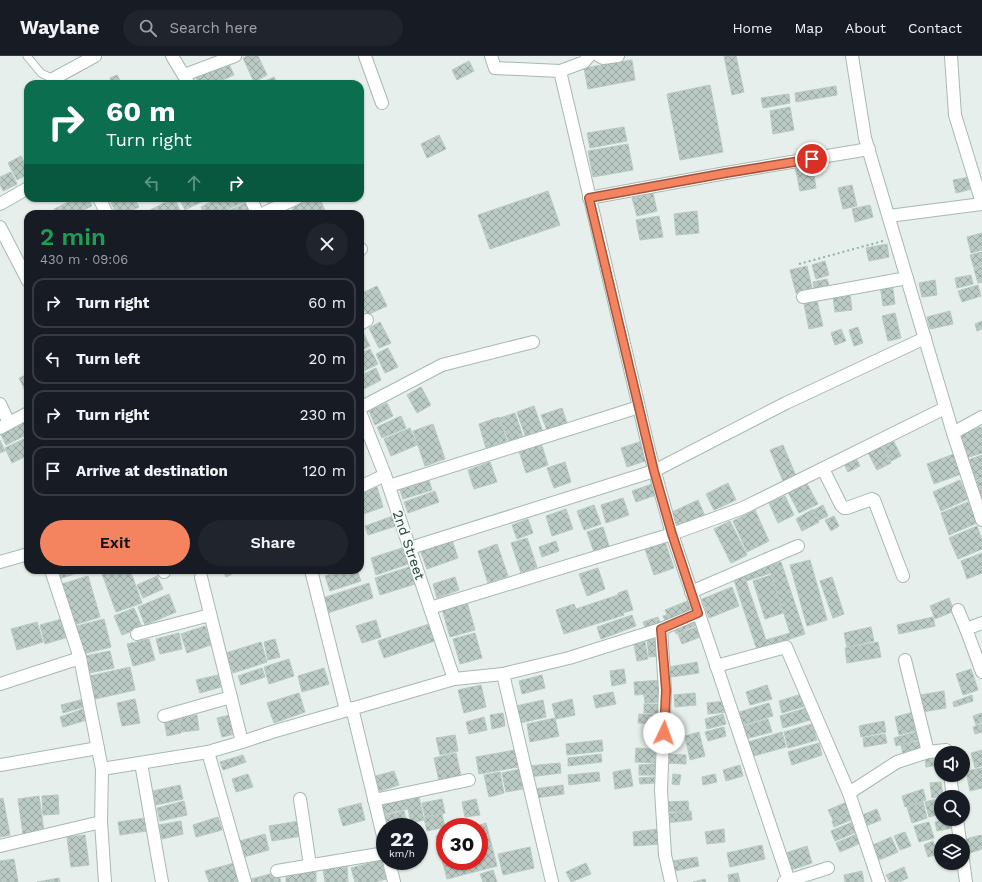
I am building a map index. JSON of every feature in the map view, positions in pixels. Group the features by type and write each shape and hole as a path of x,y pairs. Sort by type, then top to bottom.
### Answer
{"street":[{"path":"52,79 95,56"},
{"path":"172,56 187,80 236,56"},
{"path":"365,56 382,104"},
{"path":"490,56 495,68 560,71 584,62 589,56"},
{"path":"599,56 603,58 618,56"},
{"path":"852,56 869,149 945,408 982,520"},
{"path":"889,216 982,203 955,115 951,56"},
{"path":"560,71 654,471 672,534 786,881 828,868"},
{"path":"589,198 869,149"},
{"path":"0,204 24,190"},
{"path":"271,210 288,202"},
{"path":"0,228 24,273"},
{"path":"803,297 907,278"},
{"path":"410,548 654,471 786,403 925,338"},
{"path":"364,406 442,365 533,342"},
{"path":"0,404 5,425 24,415"},
{"path":"364,486 638,406"},
{"path":"430,608 672,534 743,508 945,408"},
{"path":"953,434 982,417"},
{"name":"2nd Street","path":"364,422 387,480 454,679"},
{"path":"823,468 841,505 844,508 872,499 874,500 903,576"},
{"path":"692,592 798,546"},
{"path":"0,562 24,555"},
{"path":"52,574 80,658 102,769 101,822 105,882"},
{"path":"312,574 378,818"},
{"path":"201,577 242,742"},
{"path":"958,610 982,672"},
{"path":"102,769 208,752 454,679 503,674 569,658 661,629 698,613"},
{"path":"137,634 210,615"},
{"path":"966,629 982,623"},
{"path":"661,629 666,690 661,790 665,855 671,882"},
{"path":"716,666 786,647 848,793 879,882"},
{"path":"0,684 80,658"},
{"path":"905,660 928,752"},
{"path":"503,674 552,882"},
{"path":"164,716 231,697"},
{"path":"0,765 98,748"},
{"path":"848,793 897,762 934,751"},
{"path":"208,752 245,882"},
{"path":"141,763 162,882"},
{"path":"374,800 469,780"},
{"path":"300,799 310,865"},
{"path":"0,846 101,822"},
{"path":"277,871 376,854"},
{"path":"391,870 394,882"},
{"path":"964,870 966,882"}],"lane":[{"path":"27,56 41,73 52,79"}],"path":[{"path":"799,264 895,238"}],"building":[{"path":"247,56 258,56 267,75 258,80 253,80 243,58"},
{"path":"724,56 736,56 744,92 732,95"},
{"path":"632,60 635,80 588,89 584,68"},
{"path":"469,61 474,71 457,80 452,70"},
{"path":"228,62 234,75 222,80 197,80 196,77"},
{"path":"117,75 120,80 111,80 110,78"},
{"path":"274,77 276,80 267,80"},
{"path":"710,85 723,152 680,160 667,94"},
{"path":"836,86 837,95 796,102 795,93"},
{"path":"789,94 790,103 763,108 761,98"},
{"path":"790,107 794,130 773,134 770,111"},
{"path":"624,127 627,141 590,148 587,133"},
{"path":"439,135 446,149 427,158 421,144"},
{"path":"628,144 633,170 593,177 588,151"},
{"path":"21,156 24,162 24,176 17,180 8,163"},
{"path":"812,163 816,188 800,191 795,166"},
{"path":"11,172 17,184 3,191 0,184 0,177"},
{"path":"970,177 972,189 956,193 953,180"},
{"path":"852,185 857,206 843,209 838,188"},
{"path":"548,191 560,225 490,249 478,215"},
{"path":"653,193 657,211 637,216 632,198"},
{"path":"69,202 90,202 92,206 84,210 54,209"},
{"path":"136,202 139,207 133,210 115,210 111,203"},
{"path":"166,202 176,202 180,210 150,210"},
{"path":"181,202 201,202 185,210"},
{"path":"211,202 216,202 220,210 202,210 201,207"},
{"path":"217,202 244,202 226,210 221,210"},
{"path":"248,202 252,210 230,210"},
{"path":"295,202 321,202 325,210 293,210 290,204"},
{"path":"870,205 873,217 855,222 852,209"},
{"path":"697,211 699,233 676,235 674,214"},
{"path":"659,216 663,237 640,240 636,220"},
{"path":"982,233 982,250 971,253 967,237"},
{"path":"887,244 889,257 869,261 866,248"},
{"path":"982,252 982,266 974,268 970,255"},
{"path":"825,261 829,275 816,279 812,265"},
{"path":"807,266 812,288 796,293 790,270"},
{"path":"982,267 982,282 978,283 974,269"},
{"path":"971,275 973,284 957,288 955,278"},
{"path":"827,279 830,289 815,293 813,282"},
{"path":"935,280 937,295 922,297 919,283"},
{"path":"892,282 895,304 883,306 880,284"},
{"path":"978,285 981,296 962,302 958,291"},
{"path":"377,286 387,306 367,315 364,309 364,292"},
{"path":"850,294 852,310 835,312 833,297"},
{"path":"817,301 823,326 809,329 804,304"},
{"path":"950,311 953,324 930,329 927,317"},
{"path":"895,313 901,338 888,341 882,316"},
{"path":"982,321 982,329 977,331 975,324"},
{"path":"380,322 391,343 379,348 369,328"},
{"path":"858,327 863,343 854,346 849,330"},
{"path":"841,329 846,341 835,345 831,333"},
{"path":"364,334 370,346 364,349"},
{"path":"388,348 398,367 385,373 376,354"},
{"path":"370,349 378,364 364,371 364,352"},
{"path":"376,368 381,380 364,389 364,374"},
{"path":"24,376 24,389 19,378"},
{"path":"421,387 431,405 417,413 407,395"},
{"path":"387,403 393,416 375,425 369,411"},
{"path":"534,406 543,432 526,438 517,412"},
{"path":"562,408 567,423 547,430 541,415"},
{"path":"515,413 523,437 509,442 500,418"},
{"path":"401,416 406,428 382,438 377,427"},
{"path":"499,417 507,441 486,448 479,424"},
{"path":"24,421 24,436 6,445 0,433"},
{"path":"433,424 445,459 425,466 413,431"},
{"path":"981,427 982,453 963,459 955,436"},
{"path":"410,428 417,445 391,456 384,439"},
{"path":"892,438 901,456 891,461 882,444"},
{"path":"24,439 24,457 12,463 5,448"},
{"path":"0,440 5,451 0,453"},
{"path":"642,441 648,460 627,467 621,448"},
{"path":"541,443 548,465 526,473 519,451"},
{"path":"881,444 891,463 877,470 867,451"},
{"path":"783,445 796,476 783,481 770,450"},
{"path":"954,454 961,474 934,484 927,464"},
{"path":"982,455 982,478 971,482 963,462"},
{"path":"855,456 860,466 848,472 843,462"},
{"path":"490,462 497,482 474,489 468,470"},
{"path":"565,462 571,482 554,488 547,468"},
{"path":"982,479 982,502 972,483"},
{"path":"429,480 432,490 403,499 400,490"},
{"path":"960,480 968,499 941,511 933,492"},
{"path":"806,482 818,504 799,513 788,492"},
{"path":"728,483 736,500 714,510 706,494"},
{"path":"652,484 656,495 636,502 632,491"},
{"path":"377,487 383,507 364,514 364,492"},
{"path":"435,491 439,502 408,513 404,502"},
{"path":"785,496 794,515 778,523 769,503"},
{"path":"623,498 629,515 606,523 601,505"},
{"path":"698,500 705,516 679,528 672,512"},
{"path":"968,502 977,523 949,535 941,513"},
{"path":"594,505 601,524 584,530 577,511"},
{"path":"823,505 828,516 819,520 814,510"},
{"path":"566,509 573,529 552,536 546,516"},
{"path":"813,509 819,522 802,531 796,519"},
{"path":"755,510 769,541 747,552 733,521"},
{"path":"393,516 396,526 368,535 365,526"},
{"path":"834,516 839,526 831,531 825,520"},
{"path":"528,519 533,533 517,539 512,525"},
{"path":"730,521 747,555 731,563 714,529"},
{"path":"977,526 982,540 982,549 958,559 949,538"},
{"path":"603,527 609,546 594,552 587,532"},
{"path":"527,538 537,567 521,573 511,543"},
{"path":"664,539 674,568 654,575 644,546"},
{"path":"452,540 458,558 427,569 420,550"},
{"path":"556,541 559,551 542,557 539,547"},
{"path":"497,544 508,576 488,583 478,551"},
{"path":"402,548 408,564 376,575 371,558"},
{"path":"982,553 982,573 967,579 961,561"},
{"path":"810,560 827,620 807,626 790,565"},
{"path":"781,562 805,634 757,650 733,577","holes":["771,573 790,633 766,640 746,581"]},
{"path":"409,567 415,584 380,595 375,578"},
{"path":"598,568 605,589 587,596 579,574"},
{"path":"57,574 74,574 59,579"},
{"path":"102,574 131,574 142,603 116,612"},
{"path":"225,574 232,574 226,577"},
{"path":"331,574 358,574 361,581 330,591 325,576"},
{"path":"771,575 783,613 765,619 753,581"},
{"path":"88,576 100,617 74,625 62,584"},
{"path":"157,576 163,589 143,598 137,585"},
{"path":"455,577 459,590 437,598 433,584"},
{"path":"832,577 844,614 833,618 820,581"},
{"path":"369,583 373,598 328,613 323,598"},
{"path":"732,587 739,606 709,618 702,599"},
{"path":"627,590 633,610 623,613 624,615 564,634 556,610 574,604 576,609 618,595 618,593"},
{"path":"169,594 176,612 145,625 138,607"},
{"path":"949,598 954,611 935,619 930,606"},
{"path":"690,600 695,612 666,623 663,616 667,615 665,610"},
{"path":"467,602 475,630 450,637 442,609"},
{"path":"134,608 142,627 122,635 114,616"},
{"path":"632,615 636,626 601,639 597,627"},
{"path":"658,617 661,625 646,630 643,622"},
{"path":"933,617 935,626 899,634 897,625"},
{"path":"62,619 68,637 45,644 40,625"},
{"path":"104,619 111,647 83,654 77,626"},
{"path":"693,619 696,625 676,634 673,627"},
{"path":"376,620 381,637 362,643 356,626"},
{"path":"37,622 43,642 17,650 11,629"},
{"path":"429,624 435,641 384,658 378,641"},
{"path":"205,626 211,645 187,653 181,634"},
{"path":"696,627 700,637 682,644 678,634"},
{"path":"871,627 874,641 847,647 844,633"},
{"path":"179,633 182,649 160,654 156,639"},
{"path":"475,633 482,658 460,664 453,639"},
{"path":"149,639 155,660 133,666 127,644"},
{"path":"275,639 280,657 268,660 264,642"},
{"path":"658,639 660,656 649,657 647,640"},
{"path":"261,642 267,662 233,673 226,653"},
{"path":"645,642 648,659 637,661 634,644"},
{"path":"878,642 881,657 847,663 845,648"},
{"path":"110,651 114,668 89,673 85,656"},
{"path":"289,659 294,676 269,684 264,667"},
{"path":"697,662 699,673 671,677 669,667"},
{"path":"130,667 135,690 95,699 90,676"},
{"path":"262,668 265,677 241,685 238,676"},
{"path":"324,668 329,684 302,692 298,676"},
{"path":"624,669 626,683 612,686 610,671"},
{"path":"971,669 978,690 963,695 956,674"},
{"path":"218,675 221,687 200,693 196,680"},
{"path":"542,675 545,688 522,694 519,681"},
{"path":"663,680 664,693 635,695 634,682"},
{"path":"481,685 486,707 464,713 458,690"},
{"path":"767,685 772,699 750,705 746,692"},
{"path":"944,691 946,708 922,712 920,695"},
{"path":"613,692 616,704 596,708 593,696"},
{"path":"299,693 305,712 274,723 267,703"},
{"path":"695,693 696,705 675,707 674,695"},
{"path":"658,694 659,702 645,703 644,695"},
{"path":"802,694 806,706 782,713 779,701"},
{"path":"972,695 973,701 954,707 953,702"},
{"path":"84,699 87,706 63,713 61,705"},
{"path":"135,699 140,723 122,726 117,703"},
{"path":"572,699 575,715 556,719 552,704"},
{"path":"543,700 546,717 520,723 516,706"},
{"path":"726,701 727,712 708,714 707,703"},
{"path":"769,703 773,716 740,726 736,713"},
{"path":"644,704 659,704 659,713 644,713"},
{"path":"806,708 810,720 783,728 780,716"},
{"path":"83,709 87,720 63,727 60,717"},
{"path":"914,712 918,730 899,735 895,717"},
{"path":"503,713 505,726 492,729 490,715"},
{"path":"982,713 982,722 976,725 973,716"},
{"path":"234,714 239,733 222,737 217,718"},
{"path":"639,714 655,715 655,724 638,723"},
{"path":"723,714 726,724 707,729 705,719"},
{"path":"197,715 199,730 181,732 179,718"},
{"path":"484,717 487,730 469,734 466,722"},
{"path":"178,718 181,733 167,736 164,720"},
{"path":"555,718 559,736 530,742 527,724"},
{"path":"768,719 772,732 745,739 741,727"},
{"path":"884,721 886,732 861,737 859,726"},
{"path":"812,724 817,740 788,748 784,732"},
{"path":"982,724 982,732 975,734 973,727"},
{"path":"724,727 726,736 708,741 705,732"},
{"path":"920,731 921,739 896,746 894,738"},
{"path":"699,732 705,756 690,760 685,736"},
{"path":"782,732 786,747 750,757 745,743"},
{"path":"885,734 887,743 864,747 863,738"},
{"path":"455,735 458,751 440,755 436,738"},
{"path":"602,740 603,751 567,755 566,744"},
{"path":"920,741 922,750 903,754 901,745"},
{"path":"819,743 822,755 792,765 788,752"},
{"path":"636,748 655,749 655,763 635,762"},
{"path":"515,750 518,767 479,774 476,757"},
{"path":"982,750 982,766 975,768 971,753"},
{"path":"456,753 461,776 439,781 434,758"},
{"path":"601,754 602,762 568,766 568,758"},
{"path":"666,754 686,755 686,764 666,763"},
{"path":"243,755 246,762 223,770 220,762"},
{"path":"934,755 934,766 926,767 925,756"},
{"path":"560,763 561,773 529,777 528,766"},
{"path":"655,764 655,775 639,775 639,765"},
{"path":"740,765 743,776 726,781 723,770"},
{"path":"982,768 982,788 970,791 968,782 970,782 970,770"},
{"path":"520,769 523,789 506,792 502,773"},
{"path":"630,769 633,786 615,789 613,772"},
{"path":"394,771 399,785 377,792 372,777"},
{"path":"500,772 504,793 489,797 484,775"},
{"path":"599,772 600,781 569,785 568,775"},
{"path":"248,774 253,787 236,792 232,779"},
{"path":"673,774 681,775 679,785 672,784"},
{"path":"715,774 717,782 703,785 702,777"},
{"path":"654,777 655,783 640,784 639,778"},
{"path":"941,782 942,790 934,790 934,798 932,798 930,783"},
{"path":"180,785 183,799 156,805 153,791"},
{"path":"563,785 564,794 535,798 534,789"},
{"path":"923,789 926,800 905,807 902,796"},
{"path":"58,795 59,814 43,815 42,796"},
{"path":"39,796 44,831 23,834 18,799"},
{"path":"405,796 408,809 383,814 380,801"},
{"path":"419,797 424,818 410,818 406,799"},
{"path":"3,798 10,835 0,837 0,799"},
{"path":"442,799 445,813 425,817 422,803"},
{"path":"476,799 480,815 465,817 462,802"},
{"path":"934,800 934,816 929,817 925,802"},
{"path":"184,801 187,815 160,821 157,808"},
{"path":"688,801 689,811 667,812 666,802"},
{"path":"847,802 851,812 833,820 828,810"},
{"path":"923,802 927,818 912,823 907,807"},
{"path":"361,803 365,820 343,826 338,809"},
{"path":"877,809 881,820 866,826 862,815"},
{"path":"404,811 406,818 382,818 381,816"},
{"path":"691,811 692,820 666,823 665,814"},
{"path":"851,813 853,819 834,827 832,821"},
{"path":"442,814 443,818 436,818 436,829 428,831 428,818 424,818"},
{"path":"218,817 222,830 196,837 193,825"},
{"path":"145,818 147,831 120,835 118,822"},
{"path":"181,821 183,834 162,839 159,825"},
{"path":"299,821 302,836 272,841 269,826"},
{"path":"855,821 859,831 835,841 831,831"},
{"path":"929,822 934,838 919,842 914,826"},
{"path":"936,826 952,826 952,828 937,831"},
{"path":"659,829 661,844 634,846 633,832"},
{"path":"724,829 725,842 707,844 705,832"},
{"path":"488,831 497,866 488,868"},
{"path":"905,832 911,846 900,850 894,836"},
{"path":"859,833 863,842 840,852 836,843"},
{"path":"265,834 269,850 240,858 236,842"},
{"path":"85,835 89,865 71,867 67,837"},
{"path":"981,835 982,849 970,853 970,838"},
{"path":"891,837 898,852 879,860 873,845"},
{"path":"933,841 934,855 928,857 924,845"},
{"path":"762,845 765,859 730,867 727,853"},
{"path":"807,846 812,863 788,871 783,854"},
{"path":"530,847 534,868 503,875 498,854"},
{"path":"697,857 699,866 675,871 673,861"},
{"path":"14,859 18,882 0,882 0,861"},
{"path":"376,861 376,870 384,870 386,879 376,882 355,882 351,868"},
{"path":"234,863 240,882 209,882 205,871"},
{"path":"586,863 591,874 571,882 566,872"},
{"path":"347,866 348,882 325,882 323,869"},
{"path":"904,867 908,878 899,882 890,882 886,875"},
{"path":"316,870 316,882 286,882 286,871"},
{"path":"445,870 482,870 447,879"},
{"path":"493,870 497,882 483,882 480,874"},
{"path":"862,871 864,882 845,882 844,875"},
{"path":"278,872 281,882 252,882 251,879"},
{"path":"738,873 740,882 729,882 728,875"},
{"path":"59,878 60,882 37,882"},
{"path":"705,879 706,882 693,882"}],"route":[{"path":"664,733 666,690 661,629 698,613 672,534 654,471 589,198 812,159"}]}
